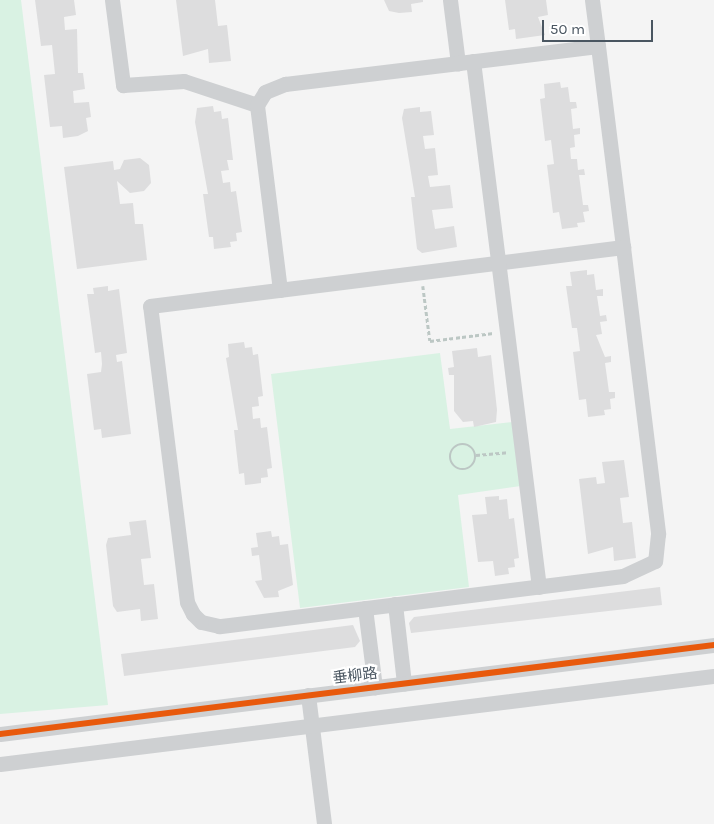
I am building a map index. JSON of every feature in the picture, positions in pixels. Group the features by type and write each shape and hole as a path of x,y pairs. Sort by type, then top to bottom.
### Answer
{"street":[{"path":"112,0 123,85 184,81 257,105"},
{"path":"450,0 458,63"},
{"path":"592,0 623,247 658,548 655,561 623,576 219,626 201,622 186,602 150,306 623,247"},
{"path":"280,290 257,105 265,92 285,84 598,46"},
{"path":"473,61 539,587"},
{"path":"395,604 404,683"},
{"path":"365,608 374,687"},
{"name":"垂柳路","path":"0,734 714,645"},
{"path":"0,764 312,728 714,676"},
{"path":"308,695 324,824"}],"path":[{"path":"421,272 430,341 508,332"},
{"path":"459,444 470,445 476,455 467,469 451,461 452,451 459,444"},
{"path":"476,455 522,450"}],"green space":[{"path":"0,0 21,0 108,705 0,714"},
{"path":"440,353 450,429 513,422 521,486 458,495 469,587 300,608 271,374"}],"building":[{"path":"35,0 74,0 76,15 64,17 65,30 77,29 78,73 83,73 85,89 73,91 74,103 89,102 91,117 86,118 88,131 78,136 63,138 62,126 50,127 44,75 55,74 52,45 41,46"},
{"path":"176,0 215,0 218,26 227,25 231,61 209,63 208,49 183,56"},
{"path":"384,0 423,0 423,2 411,4 412,12 399,13 389,11"},
{"path":"505,0 546,0 548,15 538,17 545,35 516,39 515,29 509,30"},
{"path":"560,82 561,88 568,87 570,102 576,102 577,108 571,109 573,129 580,128 580,134 574,135 575,147 570,148 571,159 577,159 578,170 584,169 585,175 579,175 583,205 588,205 589,211 583,212 585,222 577,223 578,227 562,229 559,212 553,213 547,165 554,164 551,140 545,141 540,99 545,98 544,84"},
{"path":"213,106 214,112 221,111 222,119 228,118 233,160 227,160 229,170 221,171 223,183 230,182 231,192 236,191 242,232 236,233 237,241 230,242 231,247 214,249 213,237 209,237 203,194 208,194 195,122 197,108"},
{"path":"420,107 420,112 431,111 434,135 423,136 425,149 435,148 438,175 428,176 430,187 450,185 453,208 432,210 435,229 454,226 457,247 422,253 417,249 411,197 415,197 402,118 404,109"},
{"path":"140,158 149,165 151,183 144,191 130,193 117,181 120,204 133,203 135,224 143,224 147,260 77,269 64,167 113,161 114,170 120,169 124,160"},
{"path":"587,270 587,275 594,274 596,290 603,289 603,296 597,296 600,316 606,315 607,321 600,322 602,334 596,335 605,357 611,356 611,362 605,363 609,392 615,392 615,398 610,399 611,409 604,410 605,415 588,417 586,399 579,400 573,352 580,351 577,328 572,328 566,286 572,286 570,272"},
{"path":"108,286 108,291 119,289 127,353 116,355 117,362 122,361 131,434 102,438 101,429 94,430 87,374 101,372 102,364 101,352 95,353 87,294 94,294 93,288"},
{"path":"244,342 245,348 252,347 253,355 258,354 263,396 258,397 259,406 252,407 253,419 260,418 261,428 267,427 272,468 267,469 268,477 261,478 261,483 245,485 244,473 239,474 234,430 238,430 226,358 229,357 228,344"},
{"path":"477,348 478,357 491,355 497,410 496,422 474,427 473,421 463,422 454,411 454,375 449,375 448,368 454,367 452,351"},
{"path":"624,460 629,497 620,498 623,523 632,522 636,558 614,561 613,547 588,554 579,479 596,477 597,484 605,483 602,462"},
{"path":"499,496 499,500 507,499 509,519 514,518 519,558 514,559 515,567 508,568 509,574 495,576 493,561 478,562 472,515 487,514 485,497"},
{"path":"146,520 151,558 141,559 144,585 154,584 158,619 141,621 140,609 117,612 113,606 106,545 108,538 131,535 129,522"},
{"path":"271,531 272,537 279,536 280,545 288,544 293,585 278,591 279,597 264,598 255,581 262,580 259,555 252,556 251,548 258,547 256,533"},
{"path":"660,587 662,605 411,633 409,623 414,617"},
{"path":"353,625 360,641 355,647 124,676 121,654"}],"cycle path":[{"path":"0,734 714,645"}]}
